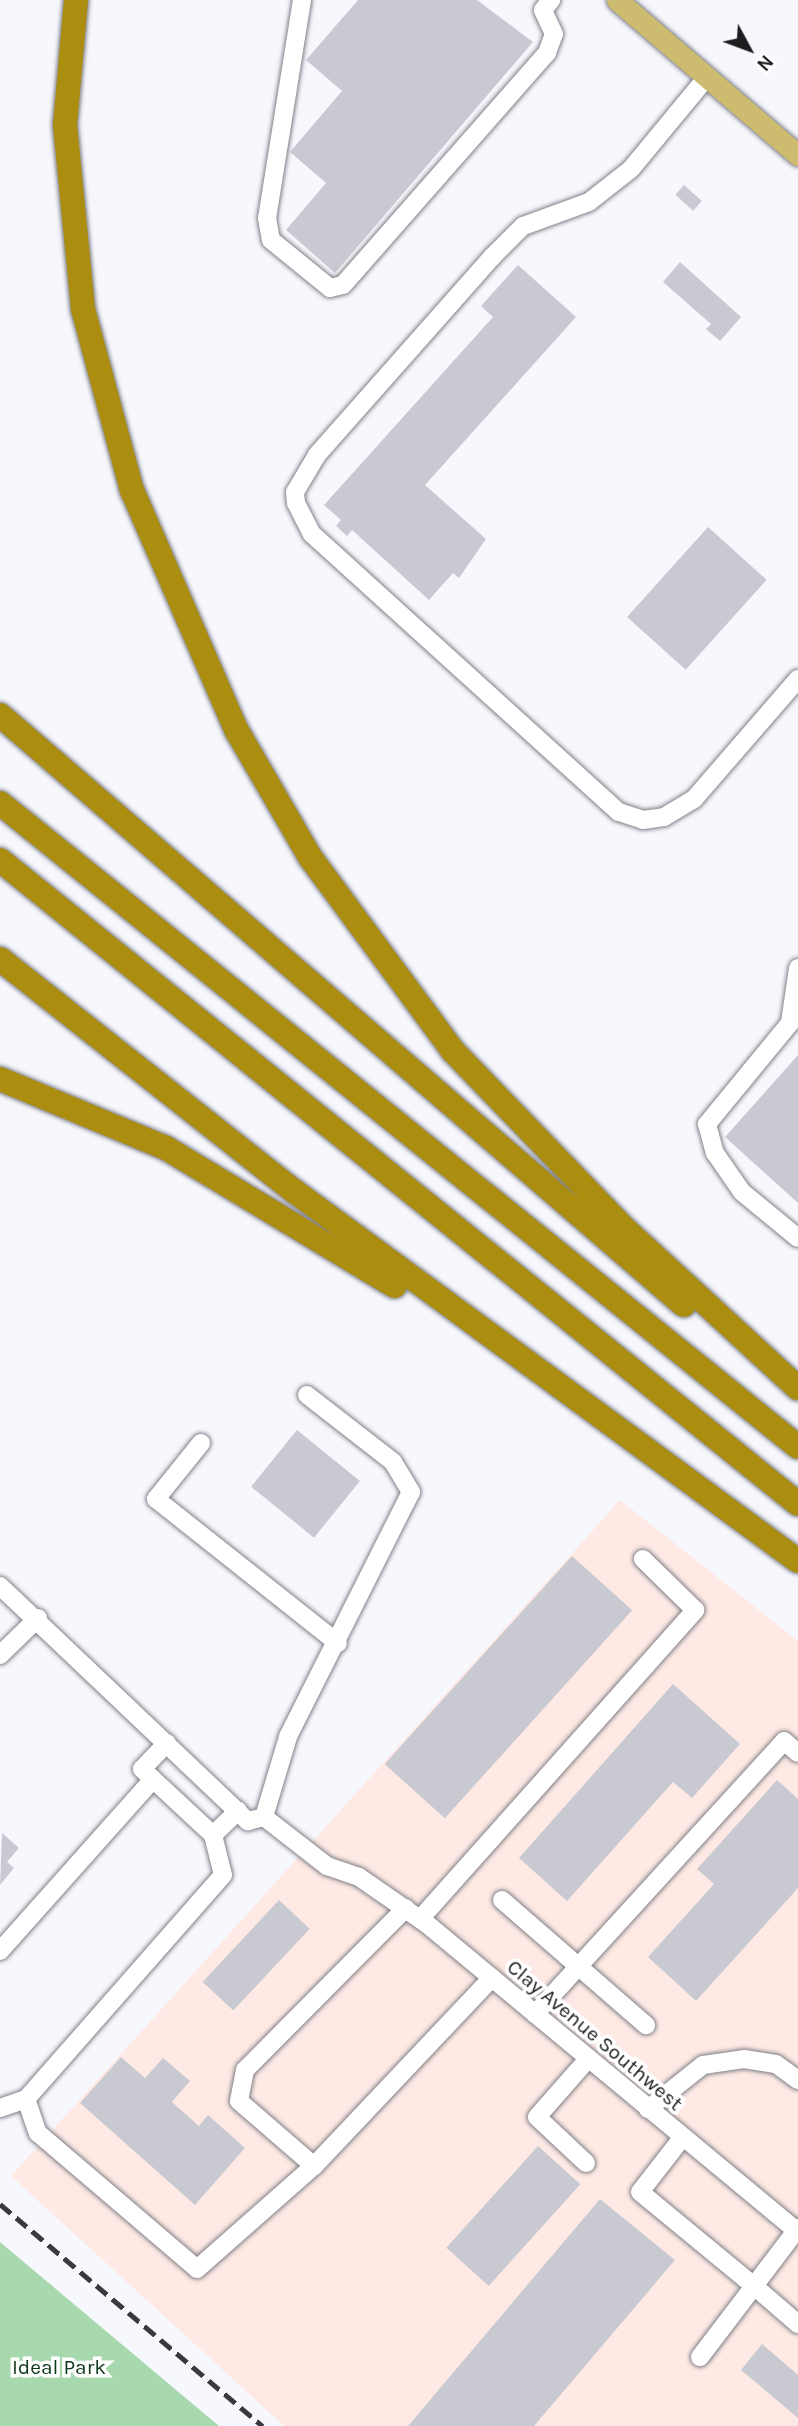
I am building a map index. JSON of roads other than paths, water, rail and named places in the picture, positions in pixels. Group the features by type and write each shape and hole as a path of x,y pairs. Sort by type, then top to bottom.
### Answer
{"highway":[{"path":"76,0 65,125 83,309 132,490 237,731 316,867 453,1051 627,1231 798,1388"},
{"path":"0,715 798,1399"},
{"path":"0,803 798,1447"},
{"path":"0,860 798,1504"},
{"path":"0,960 221,1136 596,1416 798,1561"},
{"path":"0,1079 166,1148 246,1191 596,1416"}],"main road":[{"path":"617,0 798,155"}],"street":[{"path":"302,0 267,218 271,240 330,288 343,285 547,53 554,34 542,3"},
{"path":"707,77 631,170 589,202 523,226 492,257 317,455 295,492 296,503 321,542 619,812 643,820 664,817 695,799 798,679"},
{"path":"798,968 790,1023 706,1124 715,1153 742,1192 798,1238"},
{"path":"0,1586 38,1618 248,1821 264,1817 288,1737 338,1643 411,1492 393,1462 307,1395"},
{"path":"201,1443 156,1499 338,1643"},
{"path":"314,2166 239,2101 238,2086 244,2070 413,1914 695,1609 643,1559"},
{"path":"0,1655 38,1618"},
{"path":"535,2014 784,1741 798,1753"},
{"path":"0,2108 26,2099 223,1875 213,1835 142,1769 167,1743"},
{"path":"0,1951 153,1779"},
{"path":"213,1835 238,1811"},
{"name":"Clay Avenue Southwest","path":"264,1817 327,1866 359,1877 413,1914 797,2230"},
{"path":"502,1900 577,1968 646,2025"},
{"path":"26,2099 38,2133 197,2269 314,2166 492,1978"},
{"path":"586,2163 537,2117 588,2059"},
{"path":"648,2109 703,2065 744,2059 776,2064 798,2080"},
{"path":"682,2138 640,2192 798,2324"},
{"path":"700,2357 797,2230"}],"railway":[{"path":"0,2204 263,2426"}],"park label":[{"name":"Ideal Park","path":"59,2367"}]}
